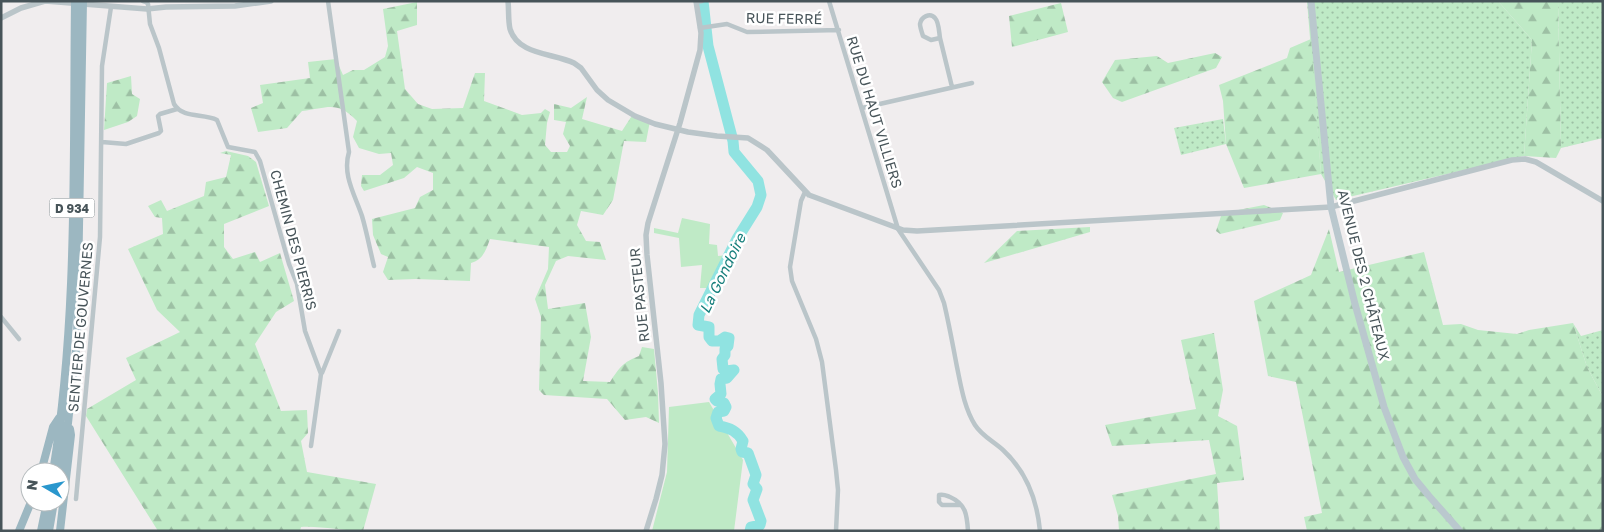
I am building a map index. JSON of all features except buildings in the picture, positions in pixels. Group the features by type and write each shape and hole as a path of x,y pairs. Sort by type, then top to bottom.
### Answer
{"highway":[{"name":"D 934","path":"54,462 61,414 71,295 75,1"},
{"name":"D 934","path":"62,462 77,340 83,1"},
{"path":"44,462 53,427 61,414"},
{"path":"60,531 71,435 68,423"},
{"path":"19,531 27,512"},
{"path":"41,531 45,512"},
{"path":"48,531 52,512"}],"main road":[{"name":"AVENUE DES 2 CHÂTEAUX","path":"1311,1 1331,207 1355,304 1384,406 1403,457 1415,479 1460,531"}],"street":[{"path":"1,18 31,4 45,1 147,9 205,4 235,6 272,1"},
{"path":"102,142 126,144 159,132 161,131 158,116 177,109 150,24 146,2 143,1"},
{"path":"328,1 349,152 347,170 362,217 374,266"},
{"path":"508,1 508,18 516,41 526,48 574,63 597,90 618,108 655,124 678,130 748,138 761,146 775,159 809,195 898,229 917,231 1331,207 1512,160 1524,159 1536,162 1603,201"},
{"path":"696,2 701,1"},
{"name":"RUE DU HAUT VILLIERS","path":"829,1 898,229 939,290 944,303 968,411 975,426 986,438 1002,449 1025,478 1038,512 1040,531"},
{"name":"RUE PASTEUR","path":"646,531 660,483 665,444 661,383 646,235 699,55 704,28 696,2"},
{"name":"SENTIER DE GOUVERNES","path":"76,499 100,237 102,66 112,7"},
{"path":"940,38 931,40 923,36 920,24 922,18 927,15 933,16 936,19 952,88"},
{"name":"RUE FERRÉ","path":"704,28 728,24 747,32 838,30"},
{"path":"862,108 972,83"},
{"name":"CHEMIN DES PIERRIS","path":"177,109 182,113 208,116 217,120 228,147 255,152 260,161 288,264 297,284 305,331 321,374 311,446"},
{"path":"805,192 801,201 790,267 792,281 816,339 822,362 838,490 836,531"},
{"path":"1,317 19,339"},
{"path":"321,374 339,331"},
{"path":"961,505 942,505 939,502 939,495 943,494 956,500 961,505 966,511 968,531"}],"green space":[{"path":"1307,1 1498,1 1532,40 1524,156 1336,200 1321,174"},
{"path":"1498,1 1558,1 1561,148 1556,158 1524,156 1532,40"},
{"path":"1558,1 1603,1 1603,138 1561,148"},
{"path":"417,2 417,25 397,31 405,89 418,104 432,109 463,108 475,73 485,73 484,101 522,115 541,113 545,109 550,112 545,145 551,152 567,152 570,146 563,134 566,122 554,120 554,104 571,108 587,97 582,119 622,131 633,114 650,121 646,142 624,141 613,200 603,215 581,211 577,225 586,241 600,242 606,260 568,256 556,261 545,285 548,309 585,303 591,337 583,381 610,382 622,366 639,356 642,347 654,349 659,423 646,417 625,420 607,399 544,395 539,390 541,317 535,299 548,269 549,247 490,239 481,257 471,263 470,281 388,280 383,272 388,257 381,254 373,235 372,219 415,208 420,197 433,190 433,173 417,167 404,178 364,191 361,186 362,175 380,175 393,165 391,153 379,154 359,148 353,137 357,121 350,114 338,108 326,107 302,111 287,128 258,132 251,108 263,103 260,85 310,78 308,62 336,59 343,75 353,70 364,70 385,57 388,46 383,9"},
{"path":"1061,3 1068,32 1012,47 1009,16"},
{"path":"1311,39 1321,174 1244,188 1226,144 1223,101 1219,85 1287,58 1290,48"},
{"path":"1215,53 1222,57 1216,68 1122,102 1113,98 1102,82 1115,60 1157,56 1168,63"},
{"path":"131,76 132,94 140,99 137,116 128,122 104,130 107,83"},
{"path":"1223,119 1226,144 1181,155 1174,128"},
{"path":"226,151 248,156 256,162 269,206 224,224 224,247 233,259 255,252 260,262 280,253 294,301 276,312 255,344 281,411 307,410 308,433 301,441 307,472 376,484 363,531 301,527 300,531 158,531 86,416 87,409 136,380 126,358 180,332 157,310 128,249 163,234 162,218 155,217 148,206 161,200 167,211 204,196 206,182 226,177 231,155 220,153"},
{"path":"1264,205 1283,213 1280,220 1220,234 1216,231 1221,216 1233,211"},
{"path":"682,218 710,224 709,244 717,245 718,256 728,255 711,288 700,288 702,265 681,267 679,238 654,233 654,228 678,233"},
{"path":"1090,227 1090,232 984,263 1017,231"},
{"path":"1329,229 1339,272 1424,252 1443,325 1461,324 1478,330 1517,334 1529,330 1573,323 1587,367 1603,397 1603,531 1307,531 1304,517 1322,513 1296,382 1268,376 1254,301 1311,275"},
{"path":"1573,323 1581,336 1603,330 1603,397 1587,367"},
{"path":"1214,333 1223,390 1218,416 1237,426 1244,480 1217,483 1220,531 1119,531 1118,516 1112,495 1216,474 1209,440 1112,446 1105,425 1196,409 1181,340"},
{"path":"709,402 743,460 734,531 652,531 667,472 669,407"}],"waterway":[{"name":"La Gondoire","path":"703,1 708,46 733,141 734,152 758,181 761,195 757,207 737,239 699,315 698,325 709,327 709,337 712,341 719,341 725,337 729,338 728,346 722,359 723,369 726,371 734,370 727,378 721,379 721,394 715,399 724,403 726,407 724,411 718,412 716,418 719,426 733,430 741,438 743,441 742,452 748,453 756,475 753,484 757,489 753,500 761,521 760,525 751,527 750,531"}]}
